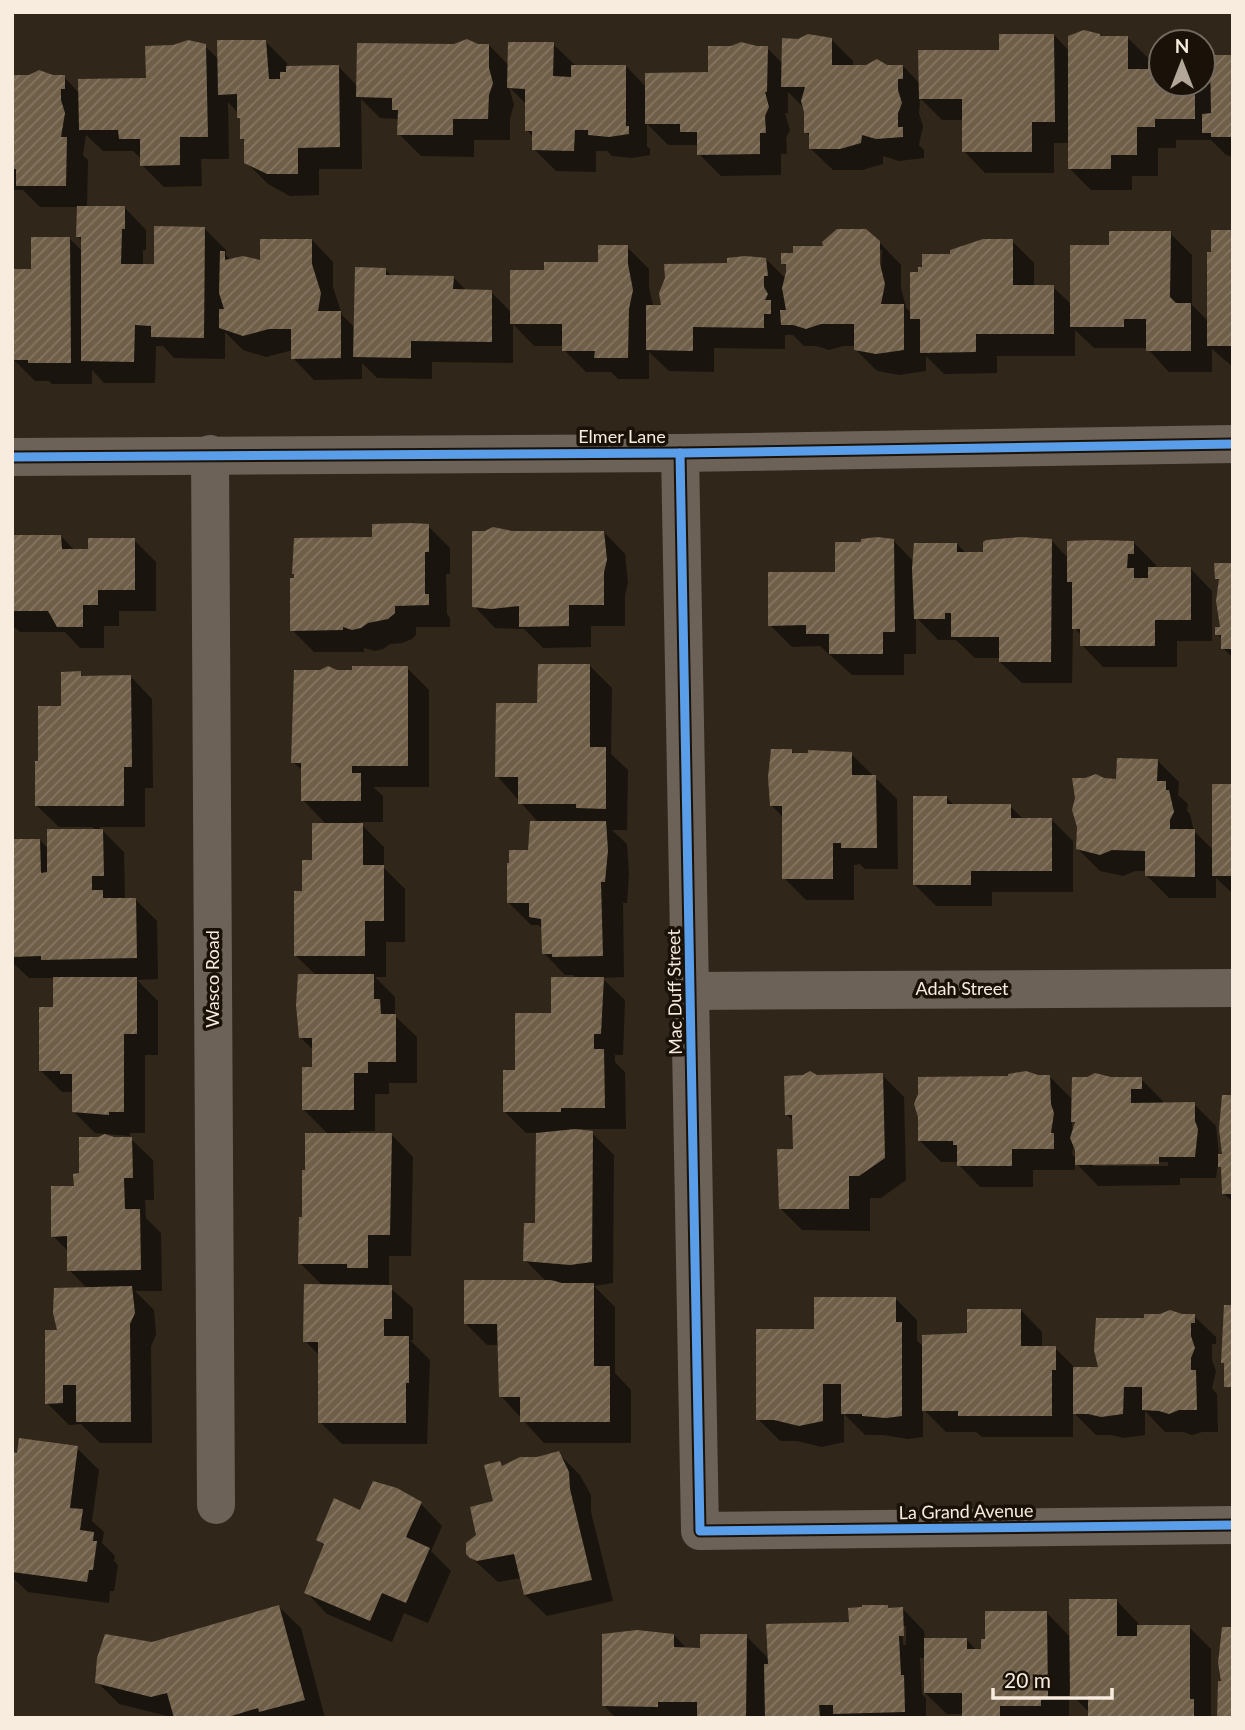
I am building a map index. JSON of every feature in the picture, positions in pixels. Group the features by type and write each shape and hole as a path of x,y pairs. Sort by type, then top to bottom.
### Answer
{"street":[{"name":"Elmer Lane","path":"12,457 680,453 1233,444"},
{"name":"Mac Duff Street","path":"680,453 700,1531"},
{"name":"Wasco Road","path":"210,454 216,1505"},
{"name":"Adah Street","path":"690,991 1233,988"},
{"name":"La Grand Avenue","path":"700,1531 1233,1525"}],"building":[{"path":"1084,30 1100,36 1128,36 1128,69 1147,69 1147,98 1195,98 1195,119 1155,119 1155,127 1137,127 1137,155 1111,155 1111,169 1068,169 1068,36"},
{"path":"808,34 832,38 832,65 866,65 877,59 887,65 903,65 903,79 898,79 902,103 898,113 898,127 903,127 903,137 876,139 862,135 861,143 840,149 809,149 809,133 804,133 801,101 805,87 781,87 782,38 798,39"},
{"path":"999,34 1054,34 1055,122 1032,122 1032,152 962,152 962,99 919,99 918,50 999,50"},
{"path":"467,39 478,44 489,44 489,68 493,83 489,95 488,119 453,119 453,135 397,135 398,110 392,110 392,98 356,97 357,43 454,44"},
{"path":"188,40 206,44 208,137 180,137 180,165 140,166 140,139 119,139 118,130 79,130 78,79 146,78 145,46 173,45"},
{"path":"217,40 266,40 269,79 280,79 280,72 286,72 286,66 339,65 340,147 298,148 298,174 267,174 244,163 244,139 240,139 240,118 237,118 237,94 218,95"},
{"path":"508,42 554,42 553,76 571,77 571,65 626,65 626,126 629,126 629,134 609,137 588,135 588,130 575,130 574,151 532,150 532,131 525,131 525,89 507,88"},
{"path":"741,42 768,46 765,92 769,107 765,116 766,133 760,133 760,154 697,155 697,132 680,132 680,124 645,124 645,73 708,72 708,46 731,46"},
{"path":"1217,55 1233,55 1233,137 1211,137 1211,133 1202,133 1202,114 1211,113 1211,98 1217,98"},
{"path":"39,70 53,75 65,75 65,89 61,89 65,113 61,137 67,137 66,186 16,186 16,169 12,169 12,75 29,75"},
{"path":"77,206 125,206 121,264 154,264 154,226 205,227 204,338 151,337 151,326 135,325 134,362 81,361 81,237 76,237"},
{"path":"837,229 866,229 880,241 880,264 885,284 881,304 904,304 904,350 876,354 854,350 854,324 821,324 806,329 781,325 780,310 786,310 782,288 786,264 781,264 781,253 793,253 793,246 823,246 822,242"},
{"path":"1211,230 1233,230 1233,346 1207,346 1207,252 1211,252"},
{"path":"1109,231 1171,231 1170,297 1176,303 1191,303 1191,351 1146,351 1146,319 1124,319 1124,327 1070,327 1070,245 1109,245"},
{"path":"31,237 70,237 71,363 28,363 28,360 12,360 12,269 31,269"},
{"path":"260,239 312,239 312,264 321,293 318,311 341,311 341,358 291,359 291,329 269,329 243,336 219,328 219,309 224,309 219,293 220,251 225,251 225,260 243,256 260,260"},
{"path":"983,239 1013,239 1013,285 1054,285 1054,334 976,334 976,352 920,353 920,319 910,319 910,272 918,272 918,267 922,267 922,254 950,254 950,250"},
{"path":"598,245 628,245 633,290 629,309 628,358 594,358 595,351 562,351 562,324 510,324 510,270 544,270 544,262 598,262"},
{"path":"727,258 766,258 768,276 764,276 764,287 768,294 765,300 771,300 771,314 764,314 764,328 693,327 693,351 646,350 646,305 661,305 659,293 665,278 664,264 727,263"},
{"path":"355,267 386,268 386,275 454,276 453,289 492,290 492,342 411,341 411,358 353,357"},
{"path":"372,524 429,524 429,552 425,552 425,594 429,594 429,605 395,606 395,613 388,619 352,630 343,627 343,630 290,631 290,578 294,578 294,538 372,537"},
{"path":"493,527 512,531 604,531 607,560 604,572 604,605 569,605 569,626 519,627 519,606 491,609 472,607 472,531 485,531"},
{"path":"12,535 61,535 62,549 88,549 88,538 135,538 135,590 98,590 98,605 83,605 83,627 57,627 48,611 12,611"},
{"path":"1021,537 1052,539 1051,662 999,662 999,637 951,637 951,613 945,613 945,619 914,619 914,543 957,543 957,552 983,552 983,542 986,540"},
{"path":"861,539 894,539 895,632 883,632 883,654 829,654 829,634 806,634 806,625 768,626 768,572 835,572 835,542 861,542"},
{"path":"1067,541 1134,541 1134,554 1128,554 1127,568 1134,568 1134,578 1148,578 1148,567 1191,567 1191,620 1155,620 1155,646 1080,646 1080,629 1072,629 1072,582 1067,582"},
{"path":"1214,563 1233,563 1233,649 1221,649 1221,635 1215,635 1215,627 1220,627 1216,601 1219,579 1215,579"},
{"path":"538,664 590,664 590,747 606,747 606,809 576,808 576,804 518,804 518,777 495,777 496,703 537,703"},
{"path":"328,666 337,670 352,670 352,666 408,666 408,766 352,766 352,773 361,773 361,801 301,801 301,763 291,763 294,670 320,670"},
{"path":"81,671 81,676 131,675 132,767 124,767 124,806 35,806 38,706 61,706 61,672"},
{"path":"771,749 792,749 792,753 808,753 808,750 852,752 852,775 876,775 877,848 841,848 841,843 833,843 833,879 782,879 782,806 770,806 768,777"},
{"path":"1117,758 1158,759 1157,781 1166,781 1166,790 1169,790 1174,812 1170,829 1195,829 1195,877 1145,876 1145,851 1112,850 1100,855 1076,849 1077,827 1072,810 1075,798 1072,778 1085,778 1096,774 1116,779"},
{"path":"1212,784 1233,784 1233,876 1212,876"},
{"path":"913,796 947,796 947,804 1011,804 1011,818 1052,818 1052,871 971,871 971,885 913,885"},
{"path":"530,821 606,821 608,850 605,882 601,882 603,956 552,957 552,954 542,954 541,919 529,917 529,903 507,903 509,850 528,850"},
{"path":"312,823 363,823 363,865 384,865 384,921 365,921 365,956 294,956 294,891 302,891 302,860 312,860"},
{"path":"47,829 103,829 104,876 92,876 92,890 103,890 103,898 136,898 137,958 41,960 41,956 12,957 12,839 40,839 41,873 47,872"},
{"path":"298,974 374,974 374,999 380,999 381,1014 396,1014 396,1062 368,1062 368,1073 354,1073 354,1110 302,1110 302,1067 312,1067 312,1038 299,1038 296,1005"},
{"path":"53,977 137,977 137,1034 124,1034 124,1112 109,1112 109,1115 72,1112 72,1074 39,1071 39,1007 53,1007"},
{"path":"551,977 604,977 601,1034 594,1034 594,1049 604,1049 605,1108 561,1108 561,1112 503,1112 503,1070 515,1070 515,1013 551,1013"},
{"path":"810,1071 817,1075 883,1073 885,1158 859,1176 849,1176 849,1209 779,1209 777,1149 793,1149 792,1115 785,1115 784,1076 803,1075"},
{"path":"1026,1071 1050,1075 1054,1113 1051,1133 1054,1133 1054,1149 1012,1149 1012,1166 957,1166 957,1145 953,1145 953,1141 918,1141 918,1117 914,1104 918,1094 918,1077 1008,1076"},
{"path":"1095,1073 1111,1077 1142,1077 1142,1089 1131,1089 1131,1103 1195,1102 1198,1129 1195,1157 1159,1157 1159,1164 1075,1165 1075,1150 1070,1138 1075,1122 1071,1122 1072,1077 1087,1077"},
{"path":"1222,1095 1233,1095 1233,1194 1222,1194 1221,1167 1218,1167 1218,1154 1222,1154 1219,1129"},
{"path":"575,1129 593,1131 592,1262 570,1265 523,1261 524,1223 535,1223 536,1133"},
{"path":"305,1133 392,1133 390,1235 368,1235 368,1268 347,1268 347,1264 298,1264"},
{"path":"105,1134 132,1137 133,1178 124,1178 125,1209 140,1209 141,1270 67,1271 67,1236 51,1237 51,1186 74,1186 73,1174 79,1173 79,1137 98,1137"},
{"path":"464,1280 594,1283 594,1366 610,1366 610,1422 520,1422 520,1397 499,1397 497,1324 464,1324"},
{"path":"304,1284 392,1285 392,1319 384,1319 384,1336 409,1336 406,1423 318,1423 318,1342 303,1342"},
{"path":"132,1286 135,1313 130,1324 131,1422 76,1422 76,1385 63,1385 63,1403 45,1404 45,1330 57,1330 53,1313 54,1288"},
{"path":"814,1297 896,1297 896,1322 902,1322 902,1416 886,1418 841,1414 841,1384 823,1384 823,1421 799,1426 774,1420 756,1420 756,1329 814,1329"},
{"path":"1224,1305 1233,1305 1233,1387 1224,1387 1224,1363 1221,1363"},
{"path":"967,1309 1021,1309 1021,1346 1056,1346 1056,1370 1052,1370 1052,1416 958,1416 958,1411 922,1411 922,1335 967,1333"},
{"path":"1170,1310 1195,1314 1195,1323 1191,1323 1195,1348 1191,1358 1191,1370 1196,1370 1197,1410 1179,1410 1169,1414 1142,1410 1142,1387 1124,1387 1123,1414 1101,1417 1073,1414 1073,1367 1098,1367 1094,1350 1096,1318 1144,1318 1144,1314 1160,1314"},
{"path":"19,1438 78,1446 70,1508 83,1509 80,1530 94,1532 93,1541 97,1541 93,1570 89,1570 87,1582 12,1572 12,1452 17,1453"},
{"path":"559,1451 569,1472 570,1489 592,1580 524,1595 514,1554 477,1561 466,1554 466,1543 476,1535 470,1507 493,1501 484,1465 500,1461 502,1466 520,1457 537,1457"},
{"path":"373,1481 397,1488 422,1502 406,1537 430,1548 406,1603 382,1593 370,1621 304,1593 324,1544 316,1540 334,1498 360,1510"},
{"path":"1069,1599 1117,1599 1117,1636 1137,1636 1137,1625 1190,1625 1190,1699 1194,1699 1194,1718 1088,1718 1088,1696 1070,1696"},
{"path":"279,1605 305,1700 259,1712 258,1708 225,1718 174,1718 167,1693 151,1697 95,1683 97,1658 105,1634 152,1642"},
{"path":"862,1605 903,1607 904,1636 899,1636 905,1712 833,1714 833,1705 819,1705 820,1718 765,1718 764,1664 768,1664 766,1624 849,1622 848,1608"},
{"path":"985,1611 1047,1611 1048,1699 1041,1699 1041,1706 1000,1706 1000,1718 962,1718 962,1693 924,1693 924,1638 967,1638 967,1649 981,1649 981,1639 985,1639"},
{"path":"1222,1627 1233,1627 1233,1718 1217,1718"},
{"path":"637,1630 674,1634 674,1647 700,1648 700,1634 747,1634 746,1718 697,1718 697,1702 658,1702 658,1707 602,1706 602,1634"}],"cycle path":[{"path":"12,457 680,453 1233,444"},
{"path":"680,453 700,1531 1233,1525"}]}
